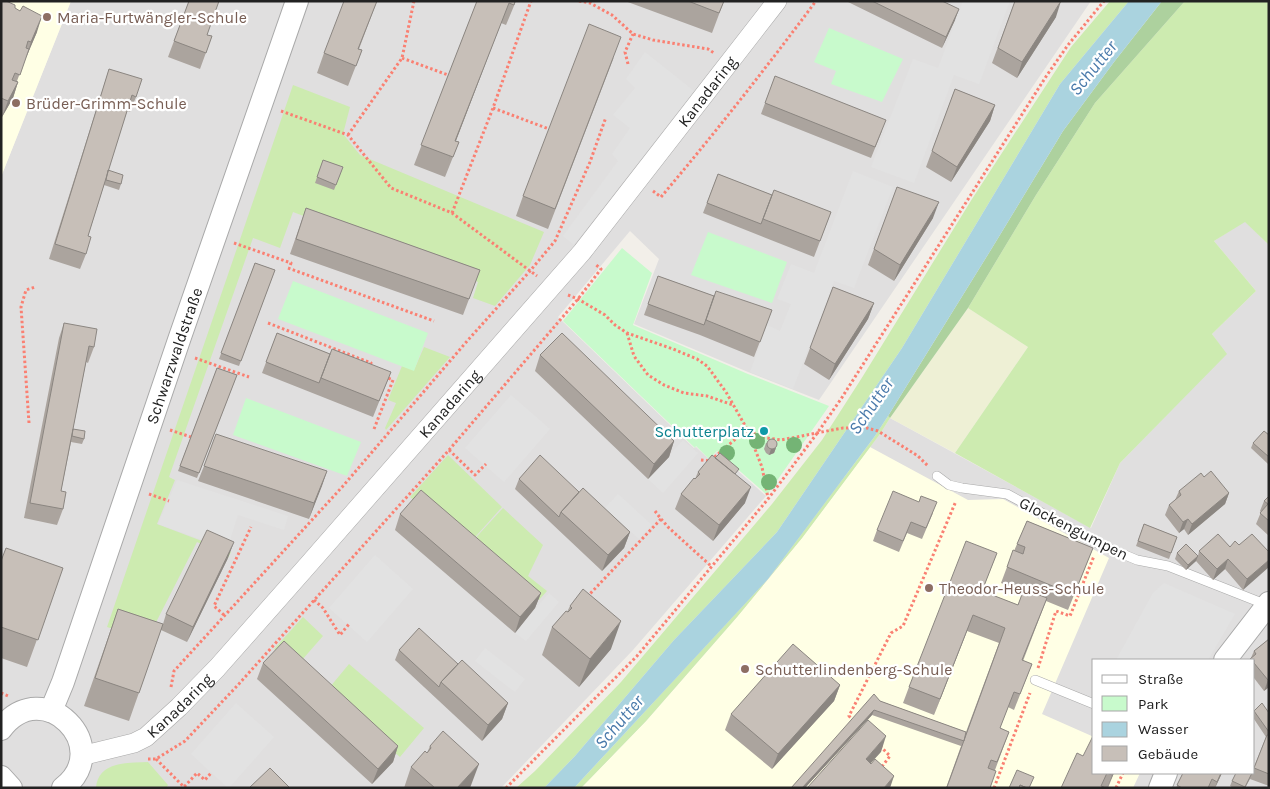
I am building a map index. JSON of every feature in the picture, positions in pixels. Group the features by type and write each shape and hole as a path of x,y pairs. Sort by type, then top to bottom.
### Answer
{"street":[{"name":"Schwarzwaldstraße","path":"51,711 66,673 175,351 297,1"},
{"name":"Kanadaring","path":"81,756 134,743 146,737 217,668 582,252 777,1"},
{"path":"1226,659 1268,604"},
{"path":"6,718 27,710 39,709 51,711 64,718 74,728 80,742 81,756 78,770 70,782 63,788"},
{"path":"1160,788 1166,774"},
{"path":"1,777 11,788"}],"lane":[{"name":"Glockengumpen","path":"937,476 949,485 1007,494 1099,544 1137,560 1168,566 1268,604"},
{"path":"1035,680 1092,703"}],"path":[{"path":"348,134 402,58 414,1"},
{"path":"452,213 531,1"},
{"path":"578,1 590,3 612,15 633,34 653,40 708,49 729,63"},
{"path":"638,178 661,197 702,149 816,1"},
{"path":"506,788 637,656 768,499 841,399 1047,75 1068,45 1104,1"},
{"path":"628,64 625,52 633,34"},
{"path":"402,58 448,76"},
{"path":"492,108 549,129"},
{"path":"277,110 348,134 391,188 452,213 530,272 606,316 614,326 627,333 673,348 702,362 712,372 726,392 748,429 762,467 768,499"},
{"path":"169,695 174,671 343,486 438,375 530,272 554,241 590,162 606,117"},
{"path":"231,242 290,263 289,267 434,321"},
{"path":"140,759 156,759 185,741 237,686 449,450 578,299 601,269 582,252"},
{"path":"29,423 21,307 26,290 35,287"},
{"path":"268,323 371,364 368,371"},
{"path":"627,333 634,356 648,375 664,385 684,393 707,396 734,406"},
{"path":"175,351 249,377"},
{"path":"374,429 393,380 385,377"},
{"path":"748,429 760,437 781,440 843,428 867,428 884,434 918,456 937,476"},
{"path":"702,460 710,461 748,429"},
{"path":"449,450 475,475 486,464"},
{"path":"854,721 849,716 891,633 903,626 959,494"},
{"path":"655,511 669,528 711,566"},
{"path":"583,601 661,519"},
{"path":"224,615 214,606 251,527"},
{"path":"994,788 1035,680 1056,611 1070,616 1092,562"},
{"path":"314,600 323,608 340,636 349,624"},
{"path":"878,745 890,756 878,772"},
{"path":"156,759 184,787 197,773 205,780 211,773"},
{"path":"1116,788 1123,774"}],"shaded area":[{"name":"Brüder-Grimm-Schule","path":"1,1 71,1 1,177"},
{"path":"71,1 1091,1 819,400 634,324 659,259 630,231 558,317 694,448 696,447 709,459 717,452 766,496 633,650 501,788 1,788 1,177"},
{"path":"963,1 1010,1 979,84 954,75 914,183 871,167 913,59 938,68"},
{"path":"645,52 694,91 574,245 563,236 618,161 612,154 630,128 613,115 635,88 626,79"},
{"path":"853,171 893,187 854,288 834,281 793,389 750,372 767,325 780,331 791,304 777,299 791,264 814,273"},
{"path":"1245,221 1269,245 1269,788 581,788 870,447 890,418 1091,528 1120,463 1226,354 1212,334 1256,291 1214,241"},
{"path":"968,308 1028,347 955,453 890,418"},
{"path":"511,395 550,429 504,482 465,448"},
{"path":"683,440 698,453 663,493 648,479"},
{"name":"Theodor-Heuss-Schule","path":"870,447 968,500 1003,499 1109,558 1042,714 1092,736 1092,774 1140,774 1133,788 581,788 646,721 737,617 802,538"},
{"path":"177,480 288,516 284,530 238,515 227,549 158,524"},
{"path":"618,494 652,525 639,539 605,508"},
{"path":"375,555 413,589 367,642 329,608"},
{"path":"1164,583 1235,614 1209,659 1117,659 1153,593"},
{"path":"549,593 559,602 526,641 515,633"},
{"path":"485,648 525,679 515,692 475,661"},
{"path":"236,703 274,737 228,788 191,754"}],"green space":[{"path":"1110,1 1129,1 1060,84 902,348 777,532 674,640 575,756 544,788 516,788 535,771 621,682 772,504 822,440 972,199 1071,47"},
{"path":"1162,1 1185,1 1095,103 1036,195 968,308 890,418 888,416 1063,131"},
{"path":"1185,1 1269,1 1269,245 1245,222 1214,241 1256,291 1212,334 1227,354 1120,463 1090,528 955,453 1028,347 968,308 1036,195 1095,103"},
{"path":"829,28 903,59 882,102 831,84 836,71 814,62"},
{"path":"293,85 350,107 343,134 360,155 544,232 530,265 495,306 473,298 478,282 293,212 280,248 253,238 169,477 175,480 157,524 231,552 228,558 197,542 147,640 107,627"},
{"path":"708,232 787,262 772,303 691,275"},
{"path":"622,248 652,273 633,325 829,406 767,495 717,451 709,459 696,446 695,448 563,321"},
{"path":"293,281 428,333 414,371 278,319"},
{"path":"424,347 450,357 386,430 385,428 396,403 388,400 402,366 414,370"},
{"path":"246,398 361,442 347,476 233,435"},
{"path":"888,416 890,418 880,434 802,538 737,617 646,721 581,788 574,788 768,579"},
{"path":"448,455 502,507 468,545 410,497"},
{"path":"503,508 543,545 528,576 547,591 539,600 469,545"},
{"path":"303,617 323,636 295,668 274,649"},
{"path":"349,664 424,728 400,757 325,693"},
{"path":"148,762 168,785 166,788 96,788 98,779 108,768 115,765"}],"water":[{"name":"Schutter","path":"1129,1 1162,1 1063,131 875,436 768,579 574,788 544,788 575,756 674,640 777,532 902,348 1060,84"}],"building":[{"path":"1,1 15,5 15,8 20,11 23,6 42,16 31,42 28,41 26,48 29,49 20,75 15,73 12,80 18,82 8,101 1,98"},
{"path":"189,1 219,1 207,35 212,36 206,53 174,41"},
{"path":"344,1 377,1 358,49 362,50 356,66 324,53"},
{"path":"477,1 515,1 514,5 509,3 455,141 459,142 453,157 421,145"},
{"path":"688,1 724,1 719,13"},
{"path":"872,1 942,1 959,9 946,37"},
{"path":"1015,1 1061,1 1022,62 998,48"},
{"path":"589,24 621,37 555,209 523,196"},
{"path":"109,69 142,79 136,97 132,95 88,236 91,237 86,254 55,244"},
{"path":"775,76 886,120 875,147 765,103"},
{"path":"955,89 995,105 957,167 932,151"},
{"path":"323,160 343,167 336,185 317,177"},
{"path":"108,170 123,175 121,184 106,180"},
{"path":"718,174 772,195 761,224 707,203"},
{"path":"897,187 939,202 900,265 874,249"},
{"path":"774,190 831,212 820,241 763,219"},
{"path":"306,208 480,270 469,299 296,239"},
{"path":"255,263 275,270 241,361 221,353"},
{"path":"658,276 714,296 704,325 648,304"},
{"path":"833,287 874,303 835,364 810,348"},
{"path":"716,291 772,310 760,342 706,320"},
{"path":"64,323 97,329 94,347 89,346 61,491 66,492 63,509 30,503"},
{"path":"277,333 330,354 319,383 266,362"},
{"path":"562,333 674,441 654,464 540,355"},
{"path":"332,349 391,372 379,401 321,378"},
{"path":"217,368 237,375 199,473 180,466"},
{"path":"73,429 85,431 84,439 72,436"},
{"path":"1264,431 1269,435 1269,457 1253,443"},
{"path":"216,434 327,471 314,503 204,466"},
{"path":"770,439 774,439 777,444 776,448 770,449 767,446 767,442"},
{"path":"720,453 739,469 735,474 715,458"},
{"path":"540,455 579,492 561,512 559,517 519,479"},
{"path":"712,455 751,487 719,525 681,494 694,478 700,474 698,472"},
{"path":"1211,471 1229,493 1192,524 1188,519 1183,522 1169,505 1181,495 1179,491 1201,473 1204,477"},
{"path":"583,488 630,532 608,555 561,512"},
{"path":"421,490 541,593 520,617 400,514"},
{"path":"893,491 919,502 921,496 937,502 926,528 911,522 903,541 877,530"},
{"path":"1269,496 1269,521 1260,513 1268,504 1264,501"},
{"path":"1027,521 1093,548 1074,595 1007,567 1013,550 1023,554 1025,547 1017,544"},
{"path":"1144,524 1177,537 1171,553 1138,541"},
{"path":"207,530 234,542 193,627 166,614"},
{"path":"1218,534 1230,547 1235,541 1239,545 1252,534 1269,552 1269,560 1247,579 1228,559 1217,569 1199,551"},
{"path":"966,541 997,553 982,591 1018,605 1024,589 1047,598 1022,660 1032,664 1020,694 1014,692 1000,728 1009,732 997,762 991,760 988,768 996,771 990,788 947,787 1005,628 973,615 940,699 909,687"},
{"path":"1186,544 1198,556 1188,565 1177,553"},
{"path":"6,548 63,568 38,640 1,627 1,561"},
{"path":"583,589 621,621 590,659 552,627 566,611 568,612 572,608 570,606"},
{"path":"118,609 163,624 139,693 95,678"},
{"path":"419,628 458,664 441,682 439,687 399,650"},
{"path":"1269,639 1269,680 1255,664 1255,659 1250,659 1256,654 1254,651"},
{"path":"284,641 398,746 378,769 263,663"},
{"path":"793,644 840,685 778,754 731,714"},
{"path":"462,660 508,703 488,725 441,682"},
{"path":"874,694 880,701 966,732 964,741 874,710 802,788 791,788"},
{"path":"1262,703 1269,713 1269,732 1255,712"},
{"path":"868,720 886,736 866,759 871,764 875,759 894,776 884,788 807,788"},
{"path":"443,731 479,764 457,788 435,788 411,767 425,751 427,753 431,748 430,746"},
{"path":"1267,735 1269,735 1269,774 1255,768"},
{"path":"1092,738 1092,774 1107,774 1101,786 1104,787 1061,788 1077,753 1083,756"},
{"path":"270,768 290,788 249,788"},
{"path":"1017,770 1034,777 1029,788 1020,785 1019,788 1009,788"},
{"path":"1182,774 1221,774 1217,782 1212,779 1208,788 1182,788 1177,785"},
{"path":"1236,774 1252,774 1245,787 1232,781"}],"place":[{"name":"Maria-Furtwängler-Schule","path":"47,17"},
{"name":"Brüder-Grimm-Schule","path":"16,103"},
{"name":"Schutterplatz","path":"764,431"},
{"name":"Theodor-Heuss-Schule","path":"929,588"},
{"name":"Schutterlindenberg-Schule","path":"745,669"}]}
